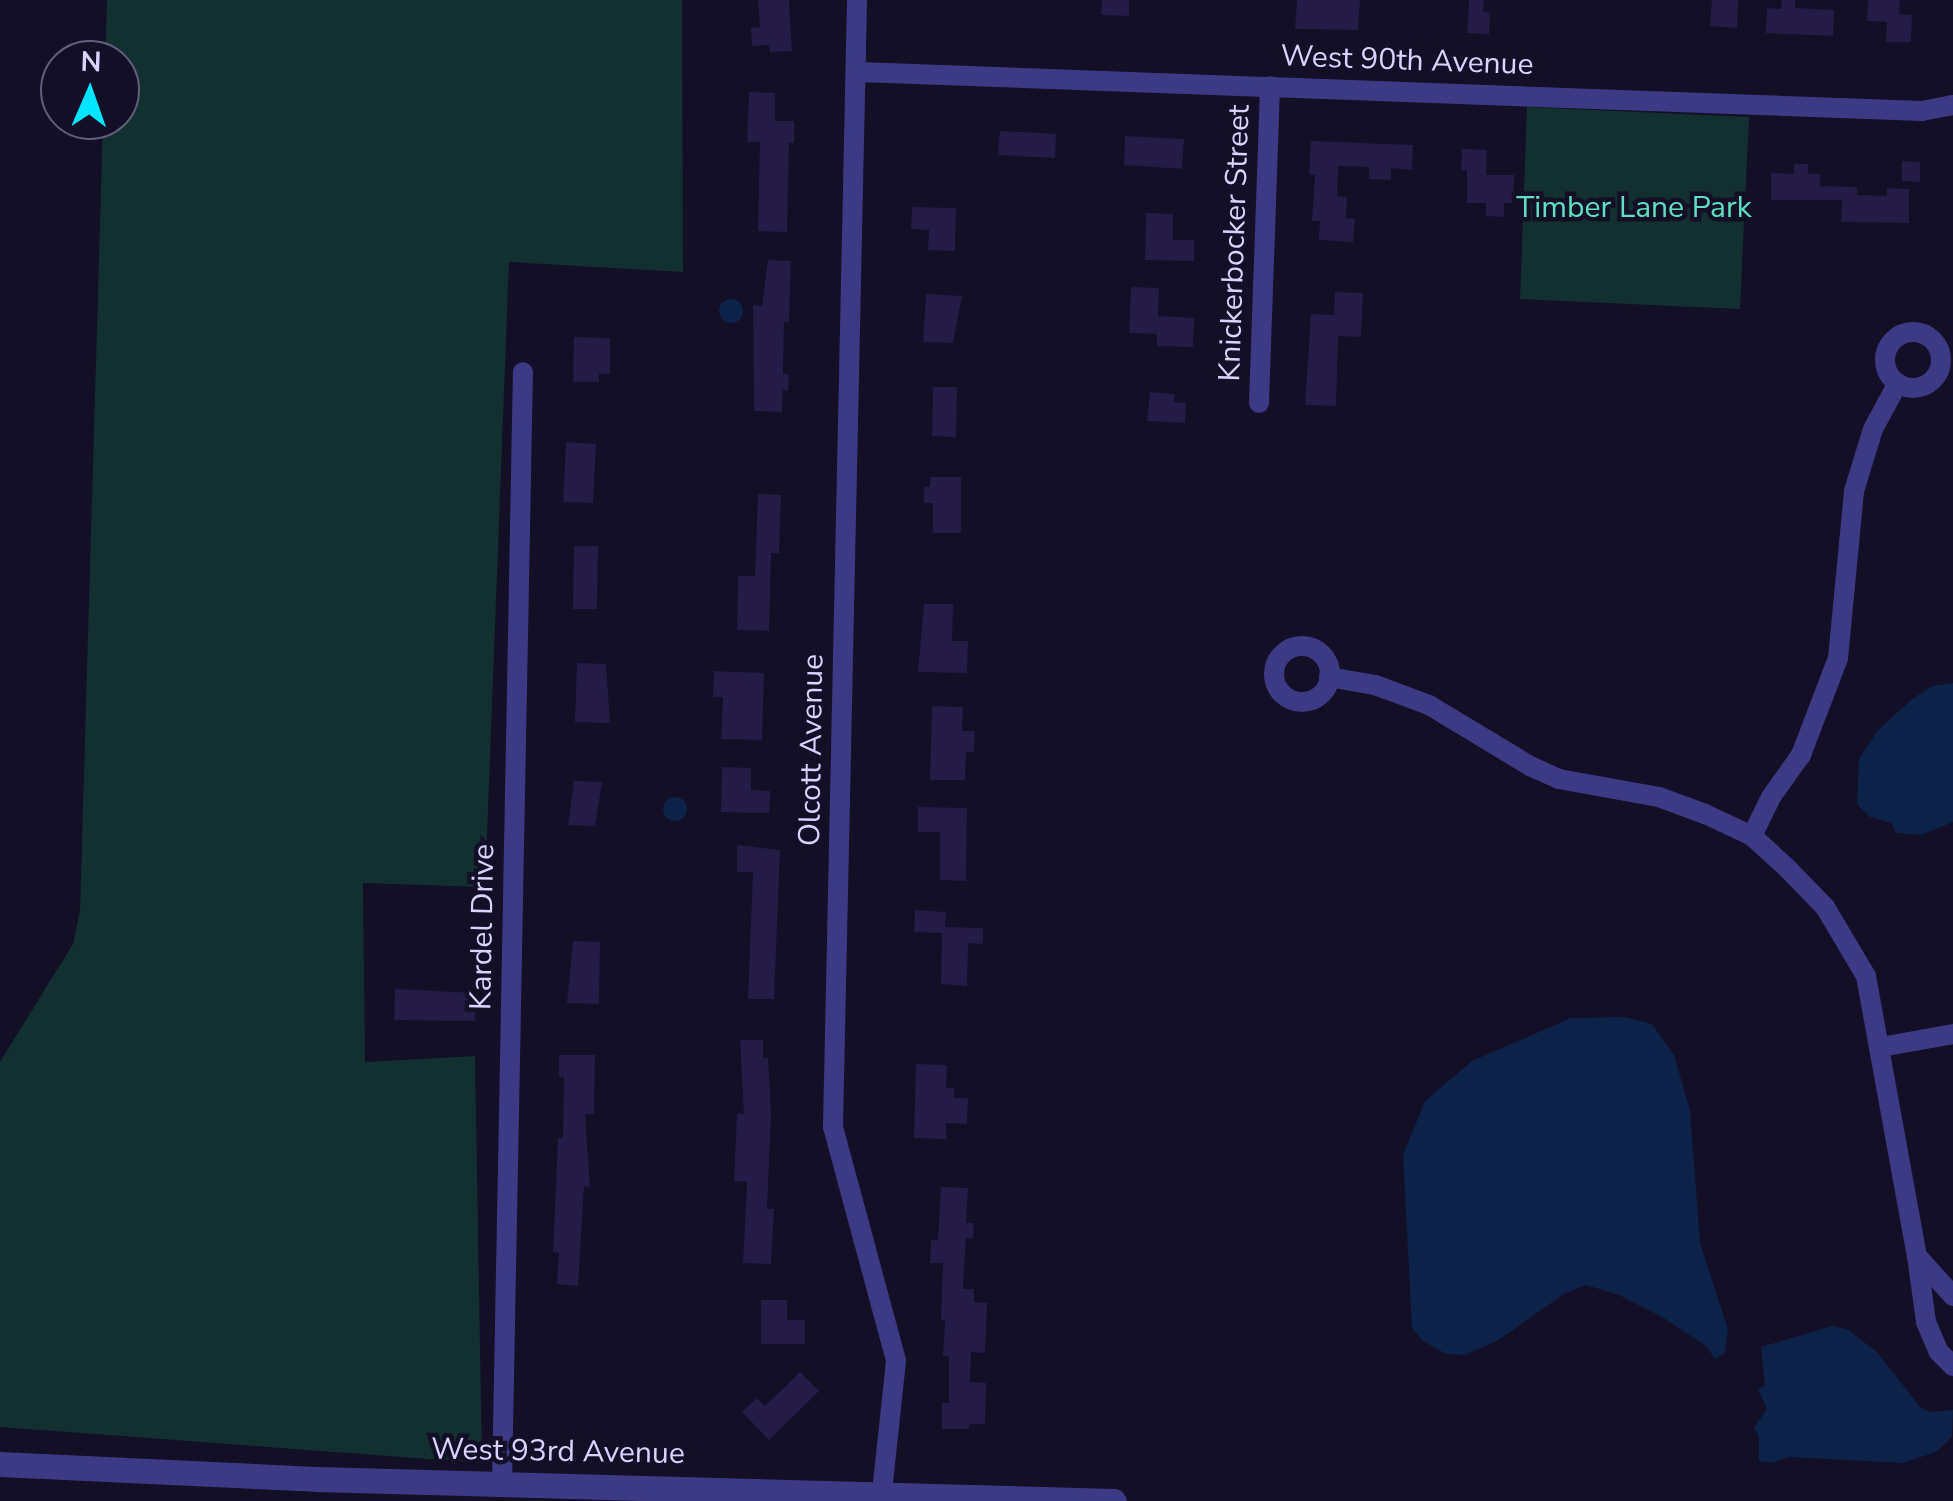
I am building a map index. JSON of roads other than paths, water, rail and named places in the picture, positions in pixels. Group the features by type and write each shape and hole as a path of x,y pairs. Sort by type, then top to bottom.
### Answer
{"street":[{"name":"Olcott Avenue","path":"857,0 859,72 833,1127 896,1361 882,1492"},
{"name":"West 90th Avenue","path":"859,72 1922,111 1953,105"},
{"name":"Knickerbocker Street","path":"1259,402 1270,86"},
{"name":"Kardel Drive","path":"502,1483 523,372"},
{"path":"1752,836 1771,797 1801,756 1838,658 1854,491 1873,429 1898,384"},
{"path":"1329,677 1375,686 1429,705 1530,766 1560,779 1659,797 1752,836 1825,907 1866,976 1918,1256 1926,1322 1950,1355"},
{"path":"1881,1047 1953,1034"},
{"path":"1918,1256 1953,1296"},
{"name":"West 93rd Avenue","path":"0,1464 316,1490 502,1483 684,1494 882,1492 1114,1501"}],"water":[{"path":"731,299 743,311 731,323 719,311"},
{"path":"1953,683 1953,822 1921,835 1896,833 1891,823 1870,817 1857,804 1859,759 1878,730 1911,700 1932,686"},
{"path":"675,797 687,809 675,821 663,809"},
{"path":"1624,1017 1652,1024 1674,1055 1690,1110 1700,1243 1728,1329 1725,1353 1715,1359 1706,1346 1662,1317 1619,1295 1586,1285 1564,1294 1497,1341 1465,1355 1446,1354 1423,1341 1412,1328 1403,1155 1425,1101 1472,1061 1571,1018"},
{"path":"1832,1326 1847,1329 1877,1352 1920,1407 1930,1412 1953,1410 1952,1437 1936,1452 1903,1463 1789,1457 1772,1463 1759,1461 1759,1437 1754,1427 1767,1409 1758,1389 1765,1386 1761,1347"}],"park label":[{"name":"Timber Lane Park","path":"1634,208"}]}
